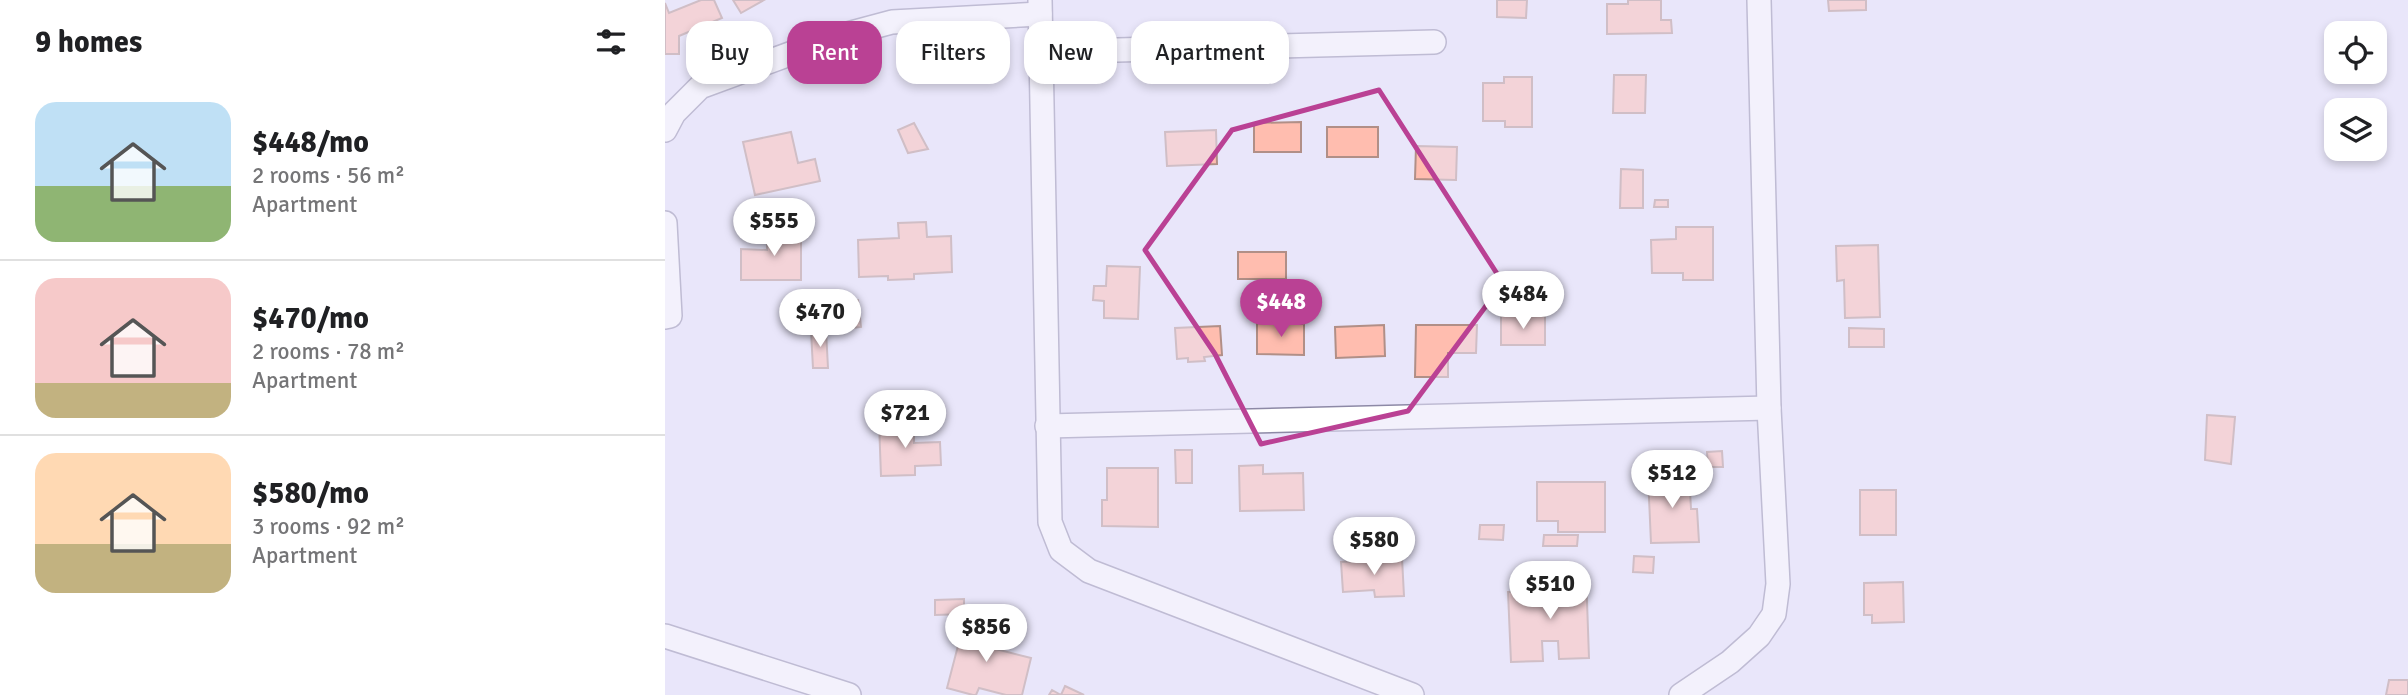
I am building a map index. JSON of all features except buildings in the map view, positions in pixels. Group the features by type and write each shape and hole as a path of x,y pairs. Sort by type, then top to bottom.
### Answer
{"street":[{"path":"1681,695 1730,662 1759,636 1774,614 1778,584 1769,408 1759,0"},
{"path":"665,130 674,113 700,87 836,37 892,22 1040,7"},
{"path":"1117,50 1434,42"},
{"path":"1041,84 1050,522 1061,550 1089,571 1411,695"},
{"path":"665,223 670,316 665,317"},
{"path":"1047,426 1769,408"},
{"path":"665,636 849,695"}],"highlighted area":[{"path":"1379,90 1503,283 1408,411 1261,444 1215,354 1145,250 1232,130"}]}
